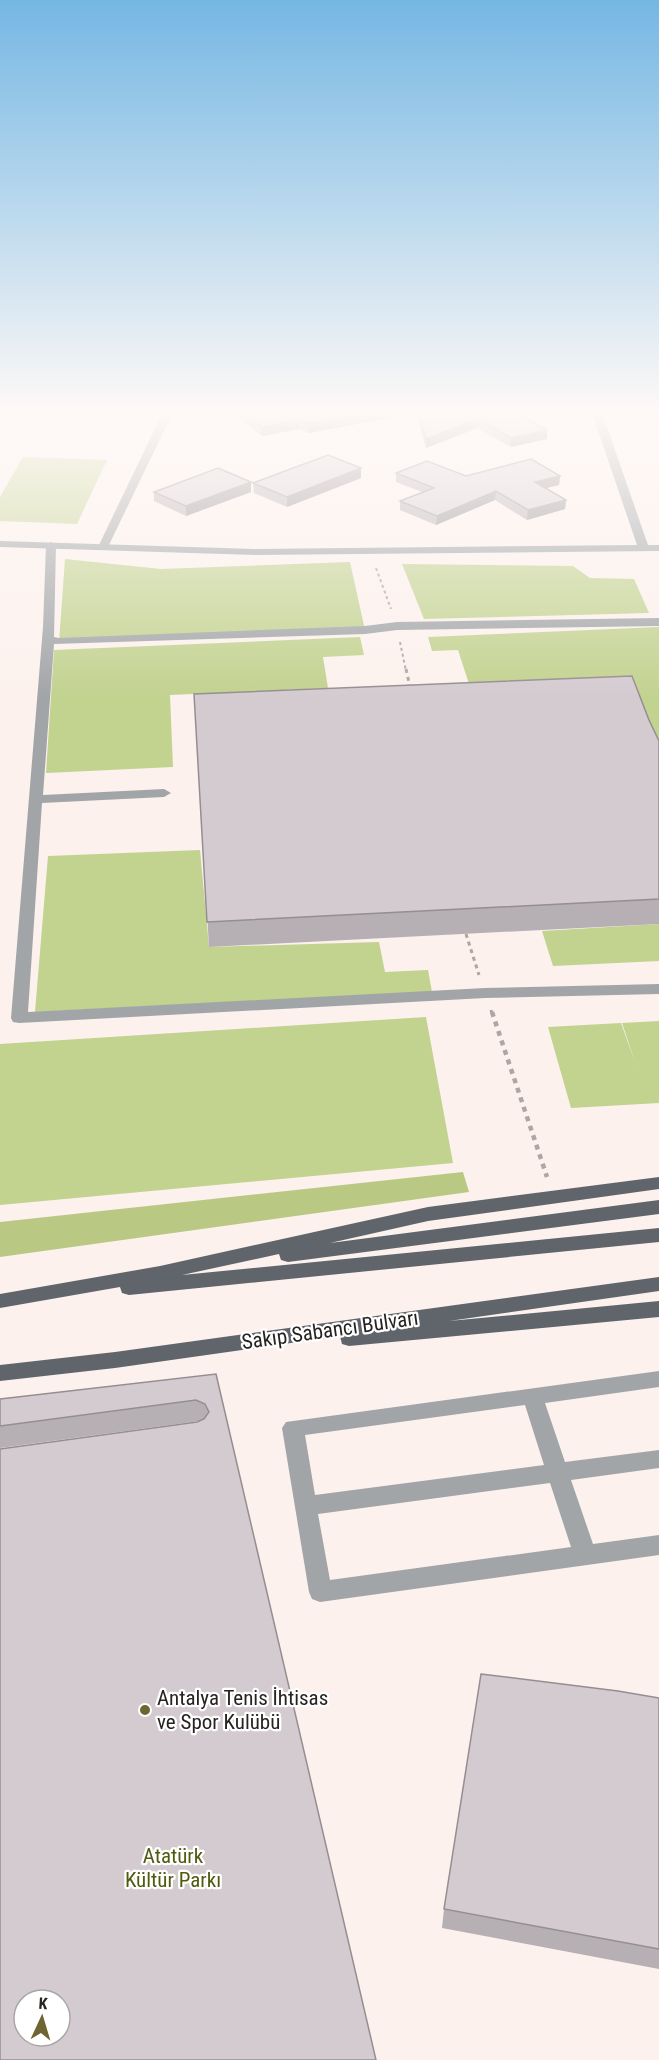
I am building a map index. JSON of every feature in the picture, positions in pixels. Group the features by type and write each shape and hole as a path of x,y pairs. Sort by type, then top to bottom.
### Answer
{"main road":[{"path":"160,1273 428,1214 659,1183"},
{"path":"0,1301 160,1273 659,1207"},
{"path":"0,1301 659,1235"},
{"name":"Sakıp Sabancı Bulvarı","path":"0,1373 115,1360 659,1284"},
{"path":"115,1360 659,1309"}],"street":[{"path":"104,547 123,506"},
{"path":"629,506 644,548"},
{"path":"0,543 255,552 659,548"},
{"path":"51,545 48,639 19,1018 485,993 659,988"},
{"path":"48,639 59,642 365,630 397,626 659,622"},
{"path":"36,799 164,793"},
{"path":"659,1379 292,1428 320,1592 659,1545"},
{"path":"532,1396 585,1555"},
{"path":"306,1506 659,1459"}],"path":[{"path":"466,934 554,1197"}],"green space":[{"path":"0,506 85,506 77,524 0,521"},
{"path":"65,559 161,569 350,562 365,630 59,642"},
{"path":"402,564 573,566 590,578 634,579 649,613 424,619"},
{"path":"659,627 659,743 470,687 458,650 432,651 428,637"},
{"path":"360,637 364,655 323,657 328,688 170,695 173,767 46,773 54,650"},
{"path":"200,850 209,947 379,942 385,972 428,970 432,992 35,1012 48,856"},
{"path":"659,924 659,961 553,966 542,931"},
{"path":"426,1017 453,1163 0,1205 0,1044"},
{"path":"659,1021 659,1103 571,1108 548,1027 621,1023 636,1065 622,1023"},
{"path":"463,1172 469,1192 0,1257 0,1222"}],"building":[{"path":"413,506 460,506 437,516"},
{"path":"521,506 543,506 528,510"},
{"path":"632,676 659,741 659,899 207,922 194,694"},
{"name":"Atatürk Kültür Parkı","path":"216,1374 376,2060 0,2060 0,1449 197,1422 204,1419 209,1412 205,1404 196,1400 0,1426 0,1399"},
{"path":"481,1674 659,1698 659,1949 444,1909"}],"place":[{"name":"Antalya Tenis İhtisas ve Spor Kulübü","path":"145,1710"}]}
